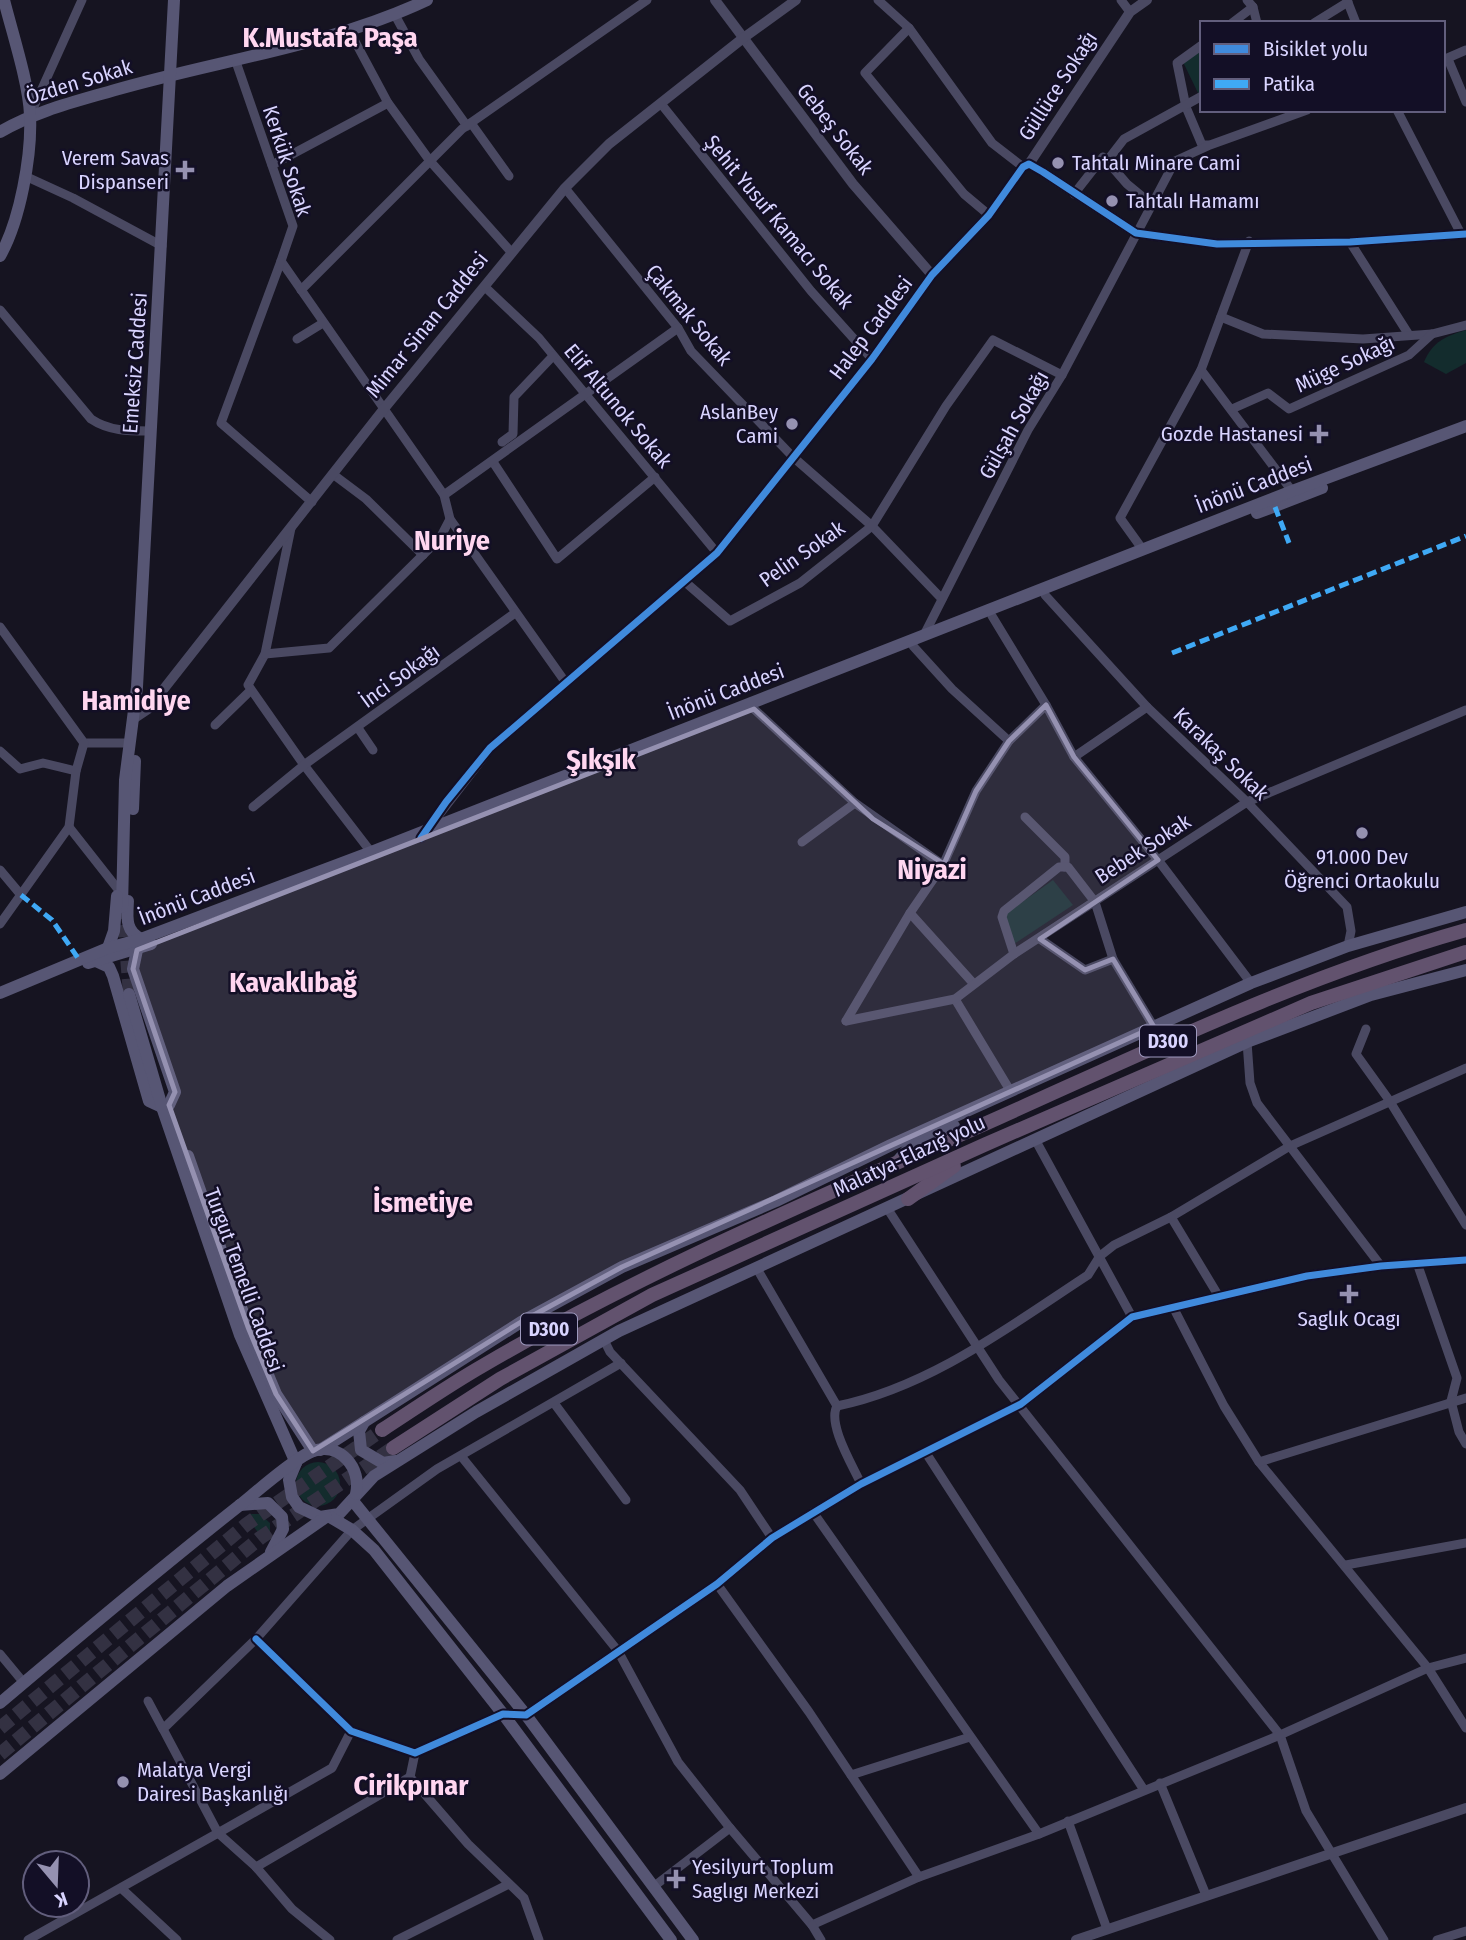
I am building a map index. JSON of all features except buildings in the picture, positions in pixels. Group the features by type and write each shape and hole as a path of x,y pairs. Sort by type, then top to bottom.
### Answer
{"highway":[{"name":"D300","path":"382,1430 483,1366 629,1287 1248,1005 1348,966 1466,928"},
{"name":"Malatya-Elazığ yolu","path":"396,1454 500,1379 652,1295 984,1145 1311,1003 1466,952"},
{"path":"908,1199 984,1145"}],"main road":[{"path":"0,256 8,241 25,176 31,114 5,0"},
{"name":"Emeksiz Caddesi","path":"122,911 117,888 122,762 132,724 162,246 174,0"},
{"name":"Özden Sokak","path":"0,132 31,114 171,74 350,32 427,0"},
{"name":"İnönü Caddesi","path":"0,993 107,948 139,944 197,923 924,635 1466,426"},
{"name":"İnönü Caddesi","path":"139,944 371,852 754,709 1466,433"},
{"name":"Emeksiz Caddesi","path":"107,948 122,911 135,753 132,724"},
{"name":"Emeksiz Caddesi","path":"122,911 128,743"},
{"path":"0,999 139,944 122,911"},
{"path":"0,1703 240,1505 296,1463 570,1293 1251,983 1348,946 1466,912"},
{"path":"1406,931 1466,928"},
{"name":"Turgut Temelli Caddesi","path":"139,944 134,969 175,1092 166,1106"},
{"path":"1425,964 1466,960"},
{"path":"96,961 109,967 113,976 124,967 134,969"},
{"path":"366,1419 359,1431 362,1450 383,1463 604,1340 756,1267 1247,1042 1371,995 1466,970"},
{"name":"Turgut Temelli Caddesi","path":"113,976 149,1101 166,1106"},
{"name":"Turgut Temelli Caddesi","path":"296,1463 240,1335 166,1106 130,994 166,1106 248,1327 276,1394 317,1451"},
{"path":"897,1163 909,1148 968,1119 978,1106"},
{"path":"317,1451 335,1451 353,1465 357,1479 354,1497 366,1521 526,1715 693,1940"},
{"path":"0,1773 227,1586 328,1517 339,1514 396,1454"},
{"path":"296,1463 289,1480 292,1497 307,1513 328,1517 352,1530 374,1550 503,1714 671,1940"},
{"path":"240,1505 268,1503 282,1517 283,1529 270,1556"}],"street":[{"path":"31,114 82,0"},
{"path":"301,290 469,125 647,0"},
{"name":"Gebeş Sokak","path":"715,0 853,184 932,275"},
{"name":"Mimar Sinan Caddesi","path":"132,724 148,709 383,410 565,188 609,144 796,0"},
{"path":"878,0 909,28 992,143 1136,233 1217,244 1249,241 1350,242 1463,234 1398,112"},
{"path":"1121,0 1130,12"},
{"name":"Güllüce Sokağı","path":"1026,166 1130,12 1147,0"},
{"path":"1317,21 1347,1 1355,21"},
{"path":"1234,21 1250,4 1256,21"},
{"path":"395,15 419,60 509,176"},
{"path":"909,28 865,73 964,194 989,215"},
{"path":"350,32 388,103 430,161 512,253"},
{"path":"1200,46 1177,63 1186,107 1202,145 1210,145"},
{"path":"1466,50 1445,59 1466,102"},
{"name":"Kerkük Sokak","path":"235,59 293,226 221,423 312,502"},
{"path":"1107,161 1124,139 1200,97"},
{"path":"272,165 388,103"},
{"name":"Şehit Yusuf Kamacı Sokak","path":"662,104 811,290 872,359"},
{"name":"Gülşah Sokağı","path":"924,635 1028,430 1062,375 1175,161 1210,145 1301,112"},
{"path":"1074,194 1103,157 1127,184 1150,204"},
{"name":"Halep Caddesi","path":"425,833 490,748 717,553 872,359 932,275 989,215 1026,166"},
{"path":"25,176 73,198 162,246"},
{"name":"Çakmak Sokak","path":"565,188 678,328 691,351 793,457 872,526 942,599"},
{"path":"1143,550 1120,518 1201,370 1249,241"},
{"path":"1350,242 1409,335"},
{"path":"281,261 444,495 450,519 566,683"},
{"name":"Elif Altunok Sokak","path":"485,287 553,356 717,553"},
{"path":"0,310 91,419 101,426 125,431 149,431"},
{"path":"1221,317 1264,334 1363,339 1432,334 1466,324"},
{"path":"297,339 323,323"},
{"path":"444,495 678,328"},
{"name":"Müge Sokağı","path":"1232,409 1268,393 1289,409 1409,355 1432,334"},
{"path":"872,526 946,406 993,340 1062,375"},
{"path":"502,442 513,434 513,397 553,356"},
{"path":"1201,370 1292,491"},
{"path":"493,462 557,559 655,477"},
{"path":"334,475 366,499 423,555"},
{"path":"265,654 329,648 440,538 450,519"},
{"name":"Pelin Sokak","path":"684,580 730,621 800,583 872,526"},
{"path":"291,527 265,654 248,685 304,765 371,852"},
{"name":"Karakaş Sokak","path":"1045,595 1147,708 1247,802 1347,907 1351,931 1348,946"},
{"name":"İnci Sokağı","path":"253,807 304,765 515,613"},
{"path":"992,616 1074,757 1158,860 1251,983"},
{"path":"0,627 84,743"},
{"path":"913,646 952,689 1009,741"},
{"path":"215,725 250,691"},
{"path":"1011,1092 955,999 846,1021 910,913 943,865 976,791 1009,741 1046,705"},
{"path":"1074,757 1147,708"},
{"path":"754,709 855,803 943,865"},
{"name":"Bebek Sokak","path":"955,999 1014,954 1247,802 1466,709"},
{"path":"358,728 373,750"},
{"path":"84,743 128,743"},
{"path":"0,925 69,827 76,771 84,743"},
{"path":"0,751 20,769 43,763 76,771"},
{"path":"802,842 855,803"},
{"path":"1025,817 1065,857 1065,867 1094,902 1113,960 1154,1027"},
{"path":"69,827 117,888"},
{"path":"1014,954 1002,917 1004,911 1059,867 1065,867"},
{"path":"0,870 21,895"},
{"path":"910,913 973,983"},
{"path":"1040,939 1085,970 1113,960"},
{"path":"1366,1029 1356,1054 1389,1100 1466,1225"},
{"path":"1247,1042 1250,1083 1257,1103 1381,1266"},
{"path":"861,1484 834,1424 833,1413 837,1406 864,1401 894,1389 978,1348 1088,1275 1100,1256 1114,1245 1171,1217 1290,1146 1466,1068"},
{"path":"1036,1141 1132,1317"},
{"path":"887,1208 999,1380 1021,1404 1280,1735 1306,1811 1328,1853 1384,1940"},
{"path":"1171,1217 1218,1295"},
{"path":"256,1639 351,1731 415,1754 503,1714 526,1715 717,1584 772,1538 861,1484 1021,1404 1132,1317 1307,1276 1381,1266 1466,1260"},
{"path":"1417,1263 1457,1378 1451,1401 1459,1432 1466,1444"},
{"path":"756,1267 837,1406"},
{"path":"1174,1307 1224,1406 1259,1462 1428,1668 1466,1728"},
{"path":"604,1340 621,1363 740,1490 772,1538"},
{"path":"163,1729 256,1639 352,1530 437,1469 621,1363"},
{"path":"1259,1462 1466,1398"},
{"path":"554,1403 626,1500"},
{"path":"926,1453 1144,1790"},
{"path":"461,1456 618,1651 678,1762 812,1925 821,1940"},
{"path":"813,1512 1039,1834"},
{"path":"1346,1565 1466,1543"},
{"path":"717,1584 919,1877"},
{"path":"0,1654 24,1682"},
{"path":"812,1925 919,1877 1039,1834 1280,1735 1428,1668 1466,1658"},
{"path":"148,1701 218,1833 256,1867 292,1909 330,1940"},
{"path":"28,1940 332,1768 351,1731"},
{"path":"851,1775 970,1737"},
{"path":"256,1867 410,1777 415,1754"},
{"path":"410,1777 468,1844 524,1898 539,1940"},
{"path":"1160,1783 1206,1895"},
{"path":"1076,1940 1466,1808"},
{"path":"1068,1821 1107,1929"},
{"path":"653,1886 730,1828"},
{"path":"397,1940 509,1884"},
{"path":"121,1888 177,1940"},
{"path":"1437,1940 1466,1931"}],"highlighted area":[{"path":"1046,705 1074,757 1158,860 1040,939 1085,970 1113,959 1154,1027 622,1267 521,1322 313,1451 276,1394 248,1327 169,1105 175,1092 133,969 137,950 754,709 873,819 944,864 976,791 1009,741"}],"green space":[{"path":"1200,50 1199,95 1183,62"},
{"path":"1466,330 1466,363 1446,374 1424,362 1431,349 1441,341"},
{"path":"1053,880 1073,905 1011,946 1000,918"},
{"path":"318,1462 333,1469 340,1484 333,1499 318,1506 303,1499 296,1484 303,1469"},
{"path":"260,1514 270,1523 270,1533 264,1540 246,1517"}],"tunnel":[{"path":"122,907 129,994"},
{"path":"0,1728 247,1524 382,1430"},
{"path":"0,1754 260,1538 393,1448"}],"marked path":[{"path":"1275,507 1289,543"},
{"path":"1172,653 1466,536"},
{"path":"21,895 52,920 80,961"}],"cycle path":[{"path":"421,838 490,748 717,553 872,359 932,275 989,215 1023,167 1029,164 1043,172 1136,233 1217,244 1350,242 1466,234"},
{"path":"256,1639 351,1731 415,1753 503,1714 526,1715 717,1584 772,1538 861,1484 1021,1404 1132,1317 1307,1276 1381,1266 1466,1260"}],"place":[{"name":"Tahtalı Minare Cami","path":"1058,163"},
{"name":"Verem Savas Dispanseri","path":"185,170"},
{"name":"Tahtalı Hamamı","path":"1112,201"},
{"name":"AslanBey Cami","path":"792,424"},
{"name":"Gozde Hastanesi","path":"1319,434"},
{"name":"91.000 Dev Öğrenci Ortaokulu","path":"1362,833"},
{"name":"Saglık Ocagı","path":"1349,1294"},
{"name":"Malatya Vergi Dairesi Başkanlığı","path":"123,1782"},
{"name":"Yesilyurt Toplum Saglıgı Merkezi","path":"676,1879"}],"district":[{"name":"K.Mustafa Paşa","path":"330,37"},
{"name":"Nuriye","path":"452,540"},
{"name":"Hamidiye","path":"136,700"},
{"name":"Şıkşık","path":"601,759"},
{"name":"Niyazi","path":"932,869"},
{"name":"Kavaklıbağ","path":"293,982"},
{"name":"İsmetiye","path":"423,1202"},
{"name":"Cirikpınar","path":"411,1785"}]}
